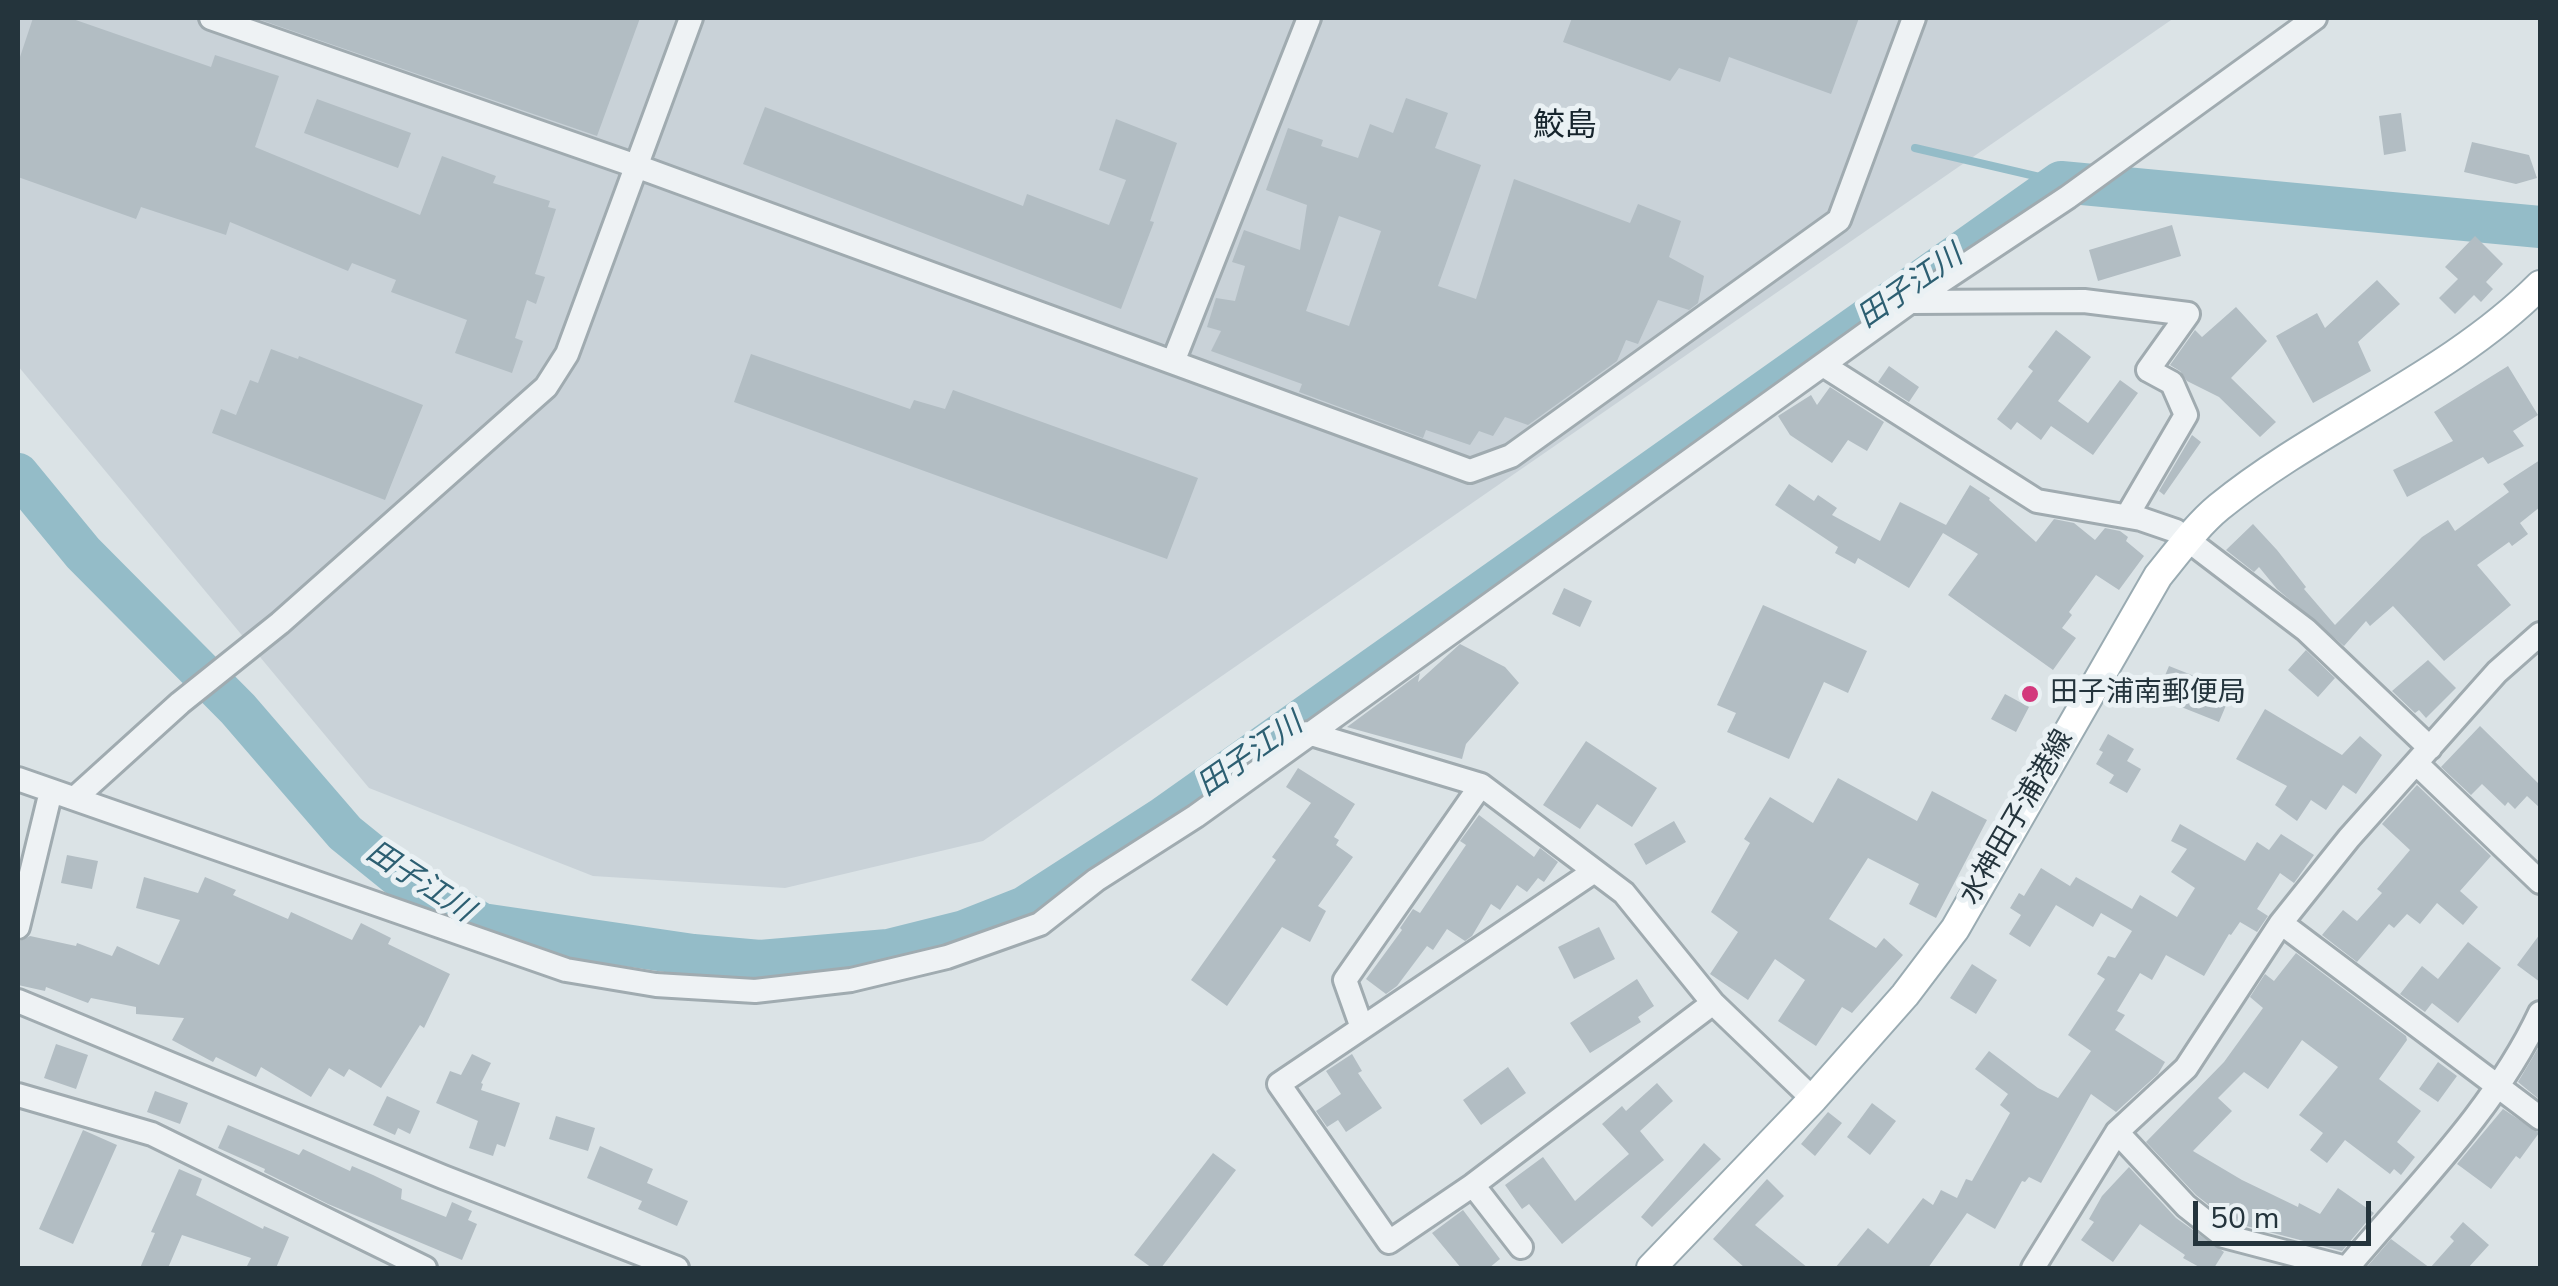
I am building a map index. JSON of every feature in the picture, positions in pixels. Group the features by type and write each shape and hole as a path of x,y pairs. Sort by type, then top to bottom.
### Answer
{"main road":[{"name":"水神田子浦港線","path":"1651,1268 1813,1099 1904,995 1954,929 2158,576 2216,509 2272,468 2487,332 2540,285"}],"street":[{"path":"211,18 636,166 1470,471 1512,456 1839,220 1914,18"},
{"path":"75,798 546,387 566,354 691,18"},
{"path":"1172,362 1309,18"},
{"path":"18,778 566,970 656,985 755,991 852,980 947,957 1040,924 1096,880 1196,816 1910,302 2068,197 2314,18"},
{"path":"1910,302 2084,302 2188,314 2148,370 2172,383 2186,415 2127,516"},
{"path":"1823,365 2038,501 2127,516 2176,532 2188,540 2306,630 2540,882"},
{"path":"2042,1265 2117,1132 2186,1068 2281,924 2349,838 2497,672 2540,634"},
{"path":"1308,732 1480,785 1624,893 1713,1003 1813,1099"},
{"path":"1361,1025 1345,980 1480,785"},
{"path":"18,927 51,791"},
{"path":"1594,872 1361,1025 1279,1084 1389,1242 1473,1184 1713,1003"},
{"path":"2281,924 2540,1118"},
{"path":"18,1027 23,1003 443,1177 677,1268"},
{"path":"2117,1132 2186,1206 2224,1236 2347,1268 2499,1087 2540,1013"},
{"path":"18,1095 152,1134 425,1268"},
{"path":"1473,1184 1521,1247"}],"shaded area":[{"path":"18,18 2174,18 983,841 785,888 593,876 369,788 18,366"}],"building":[{"path":"33,18 70,18 211,67 215,55 279,76 255,147 420,215 442,156 496,176 493,183 550,201 548,207 556,209 535,274 545,277 536,304 527,300 515,338 523,341 512,373 455,353 467,320 391,292 396,280 352,263 348,271 230,222 226,235 141,207 136,219 18,177 18,63"},
{"path":"255,18 640,18 597,136"},
{"path":"1572,18 1859,18 1831,94 1729,57 1720,82 1679,68 1670,81 1563,42"},
{"path":"1406,98 1448,113 1435,148 1481,165 1438,286 1476,299 1514,179 1630,223 1638,204 1681,221 1669,257 1704,276 1698,303 1689,310 1658,300 1638,344 1626,340 1617,361 1528,425 1505,417 1493,436 1479,431 1470,445 1426,430 1423,438 1299,392 1302,384 1211,351 1221,331 1207,327 1216,298 1235,301 1245,266 1232,262 1244,230 1300,250 1307,205 1266,190 1288,128 1323,140 1321,146 1358,158 1370,124 1393,133","holes":["1339,216 1381,231 1349,326 1306,311"]},
{"path":"317,99 411,133 398,168 304,133"},
{"path":"765,107 1023,206 1027,194 1109,225 1126,180 1099,170 1116,119 1177,143 1150,221 1154,222 1121,309 743,164"},
{"path":"2401,113 2406,151 2384,155 2379,116"},
{"path":"2472,142 2529,155 2537,178 2516,184 2464,172"},
{"path":"2172,225 2181,256 2098,281 2089,250"},
{"path":"2475,236 2503,264 2486,282 2493,289 2481,302 2474,295 2455,314 2439,298 2458,279 2445,267"},
{"path":"2377,280 2400,304 2358,342 2371,371 2313,403 2276,336 2317,313 2325,328"},
{"path":"2236,307 2267,341 2231,378 2276,422 2260,437 2219,397 2187,381 2170,365 2195,330 2202,337"},
{"path":"2056,330 2091,357 2058,401 2088,423 2120,380 2138,393 2093,455 2051,426 2041,440 2017,422 2011,430 1997,419 2033,371 2028,367"},
{"path":"271,349 298,359 299,356 423,405 385,500 212,433 221,409 236,415 250,380 258,383"},
{"path":"751,354 910,409 914,400 945,409 953,390 1198,478 1167,559 734,402"},
{"path":"1889,366 1919,387 1909,402 1878,382"},
{"path":"2508,366 2538,415 2513,431 2524,446 2488,464 2483,457 2407,497 2393,470 2453,441 2434,412"},
{"path":"1830,387 1884,422 1867,451 1848,440 1832,463 1790,435 1778,416 1811,395 1817,405"},
{"path":"2192,435 2201,442 2164,495 2159,491"},
{"path":"2540,460 2540,507 2520,523 2528,534 2512,546 2509,542 2477,565 2511,605 2444,661 2393,606 2370,626 2366,621 2344,646 2277,589 2259,567 2254,572 2226,550 2253,524 2335,625 2422,537 2448,520 2455,531 2509,492 2503,484"},
{"path":"1789,484 1814,501 1818,495 1837,508 1832,515 1880,541 1900,502 1946,525 1970,485 1990,498 2036,542 2054,519 2074,523 2095,540 2105,528 2120,531 2144,556 2119,590 2096,575 2069,612 2072,615 2062,628 2076,638 2053,670 1948,595 1978,554 1943,533 1909,588 1858,558 1855,564 1835,553 1838,547 1775,505"},
{"path":"1564,588 1592,601 1580,627 1552,614"},
{"path":"1763,605 1867,651 1848,693 1824,682 1789,759 1727,732 1736,713 1717,705"},
{"path":"1460,644 1505,667 1519,683 1466,744 1462,759 1347,727 1420,673 1418,682"},
{"path":"2306,650 2335,678 2318,697 2288,670"},
{"path":"2428,660 2456,688 2426,718 2392,691"},
{"path":"2169,666 2232,691 2219,722 2156,697"},
{"path":"2005,694 2029,707 2016,732 1991,719"},
{"path":"2265,709 2342,755 2360,736 2382,755 2356,794 2343,785 2326,810 2311,800 2297,821 2275,805 2287,786 2236,759"},
{"path":"2480,726 2540,785 2540,808 2527,796 2515,809 2508,802 2505,806 2482,784 2471,795 2441,767"},
{"path":"2108,734 2134,749 2127,761 2141,769 2127,793 2109,783 2114,775 2096,764"},
{"path":"1586,741 1657,788 1632,827 1597,804 1580,829 1543,805"},
{"path":"1298,768 1355,804 1334,837 1339,840 1336,845 1353,857 1318,906 1326,911 1310,942 1282,927 1227,1006 1191,980 1276,860 1272,857 1311,803 1286,787"},
{"path":"1838,778 1917,821 1932,791 1987,820 1936,918 1909,904 1919,884 1868,858 1829,919 1876,948 1884,938 1903,955 1852,1013 1842,1007 1816,1046 1778,1021 1805,980 1775,959 1748,1000 1710,974 1738,932 1711,912 1750,843 1744,839 1770,797 1813,823"},
{"path":"2417,785 2491,856 2460,891 2478,907 2463,925 2437,903 2420,924 2407,914 2394,928 2389,924 2357,962 2322,935 2343,910 2357,921 2382,893 2377,889 2410,850 2382,824"},
{"path":"1479,815 1534,857 1540,848 1558,862 1544,882 1538,878 1527,892 1517,885 1500,910 1491,904 1465,941 1447,929 1433,950 1427,946 1397,986 1386,994 1366,979 1413,909 1420,913 1466,845 1460,841"},
{"path":"1674,821 1686,842 1646,865 1634,844"},
{"path":"2180,824 2245,861 2257,842 2269,850 2281,834 2314,855 2294,883 2280,873 2257,909 2268,916 2257,932 2240,922 2204,976 2166,955 2152,980 2140,973 2117,1011 2125,1015 2115,1030 2165,1062 2158,1074 2116,1112 2091,1094 2041,1183 2029,1177 2022,1181 1995,1229 1967,1213 1928,1268 1835,1268 1868,1228 1888,1244 1923,1198 1933,1205 1941,1190 1957,1198 1966,1179 1972,1181 2010,1113 2000,1105 2008,1094 1975,1069 1989,1051 2058,1098 2091,1051 2068,1035 2105,979 2097,974 2108,956 2115,958 2132,931 2101,913 2093,927 2056,905 2030,947 2009,934 2021,915 2010,908 2019,893 2024,896 2041,868 2070,886 2076,877 2132,909 2140,895 2177,917 2195,888 2171,872 2187,849 2171,841"},
{"path":"67,855 98,861 92,889 61,883"},
{"path":"144,877 198,893 205,877 236,890 233,895 288,919 291,912 352,940 361,923 391,938 388,944 450,974 424,1028 420,1025 381,1088 349,1069 344,1077 329,1068 311,1097 261,1067 256,1077 216,1057 213,1062 172,1040 184,1018 136,1014 136,1007 91,998 88,1003 46,987 45,991 18,985 18,942 30,936 76,946 77,943 112,956 117,946 159,965 180,920 136,908"},
{"path":"1599,927 1615,959 1574,979 1558,947"},
{"path":"2540,934 2540,982 2517,965"},
{"path":"2468,942 2501,968 2458,1023 2432,1003 2425,1012 2400,994 2422,966 2438,979"},
{"path":"2296,953 2406,1036 2379,1079 2421,1111 2397,1142 2415,1157 2401,1175 2394,1169 2390,1174 2345,1140 2327,1163 2310,1150 2323,1133 2299,1115 2338,1067 2302,1040 2268,1089 2244,1072 2218,1098 2232,1111 2193,1151 2242,1180 2320,1214 2338,1188 2374,1213 2342,1251 2231,1222 2196,1195 2146,1142 2224,1062 2263,1008 2250,997 2265,974 2274,981"},
{"path":"1972,964 1997,980 1976,1014 1950,998"},
{"path":"1637,979 1654,1006 1638,1017 1641,1022 1590,1053 1570,1023"},
{"path":"56,1044 88,1055 76,1089 44,1078"},
{"path":"2540,1045 2540,1100 2518,1082"},
{"path":"472,1054 491,1063 481,1090 520,1103 505,1147 497,1144 493,1156 469,1148 478,1121 436,1103 450,1071 461,1075"},
{"path":"1352,1054 1362,1071 1358,1073 1382,1108 1346,1132 1338,1120 1327,1127 1316,1111 1341,1094 1326,1071"},
{"path":"2438,1062 2457,1076 2438,1102 2419,1089"},
{"path":"1508,1067 1526,1093 1481,1125 1463,1100"},
{"path":"1657,1083 1673,1101 1640,1131 1664,1160 1562,1244 1529,1204 1522,1209 1505,1185 1543,1157 1575,1201 1629,1154 1602,1124 1622,1106 1626,1111"},
{"path":"155,1091 188,1103 180,1124 147,1112"},
{"path":"387,1096 420,1111 410,1134 398,1128 395,1135 373,1125"},
{"path":"1872,1103 1896,1121 1870,1155 1847,1137"},
{"path":"2503,1109 2539,1133 2491,1189 2457,1164"},
{"path":"1828,1112 1842,1123 1815,1156 1801,1144"},
{"path":"556,1116 595,1128 588,1151 549,1139"},
{"path":"228,1125 299,1155 303,1149 350,1171 352,1166 402,1189 401,1199 446,1217 452,1202 472,1211 468,1220 477,1224 462,1260 328,1204 218,1148"},
{"path":"83,1130 117,1145 73,1244 39,1229"},
{"path":"1704,1143 1721,1159 1652,1227 1641,1217"},
{"path":"600,1146 653,1169 647,1183 688,1201 677,1226 638,1209 642,1201 587,1178"},
{"path":"1213,1153 1236,1170 1161,1268 1152,1268 1134,1255"},
{"path":"2129,1167 2176,1218 2224,1252 2214,1268 2201,1268 2183,1258 2185,1255 2140,1224 2113,1262 2081,1240 2094,1222 2089,1219 2102,1196"},
{"path":"179,1169 202,1179 196,1195 263,1229 264,1226 289,1237 276,1268 246,1268 251,1258 182,1235 168,1268 140,1268"},
{"path":"1767,1179 1784,1196 1755,1225 1808,1268 1745,1268 1713,1239"},
{"path":"1463,1210 1500,1259 1489,1268 1461,1268 1432,1233"},
{"path":"2463,1222 2489,1245 2468,1268 2430,1268 2454,1241 2450,1237"},
{"path":"2391,1239 2430,1268 2366,1268"}],"waterway":[{"path":"1915,148 2061,182"},
{"name":"田子江川","path":"18,474 83,553 238,709 345,833 397,875 482,924 760,961 888,950 964,931 1025,907 1163,818 2061,182 2540,227"}],"place":[{"name":"田子浦南郵便局","path":"2030,694"}],"district":[{"name":"鮫島","path":"1565,127"}]}
